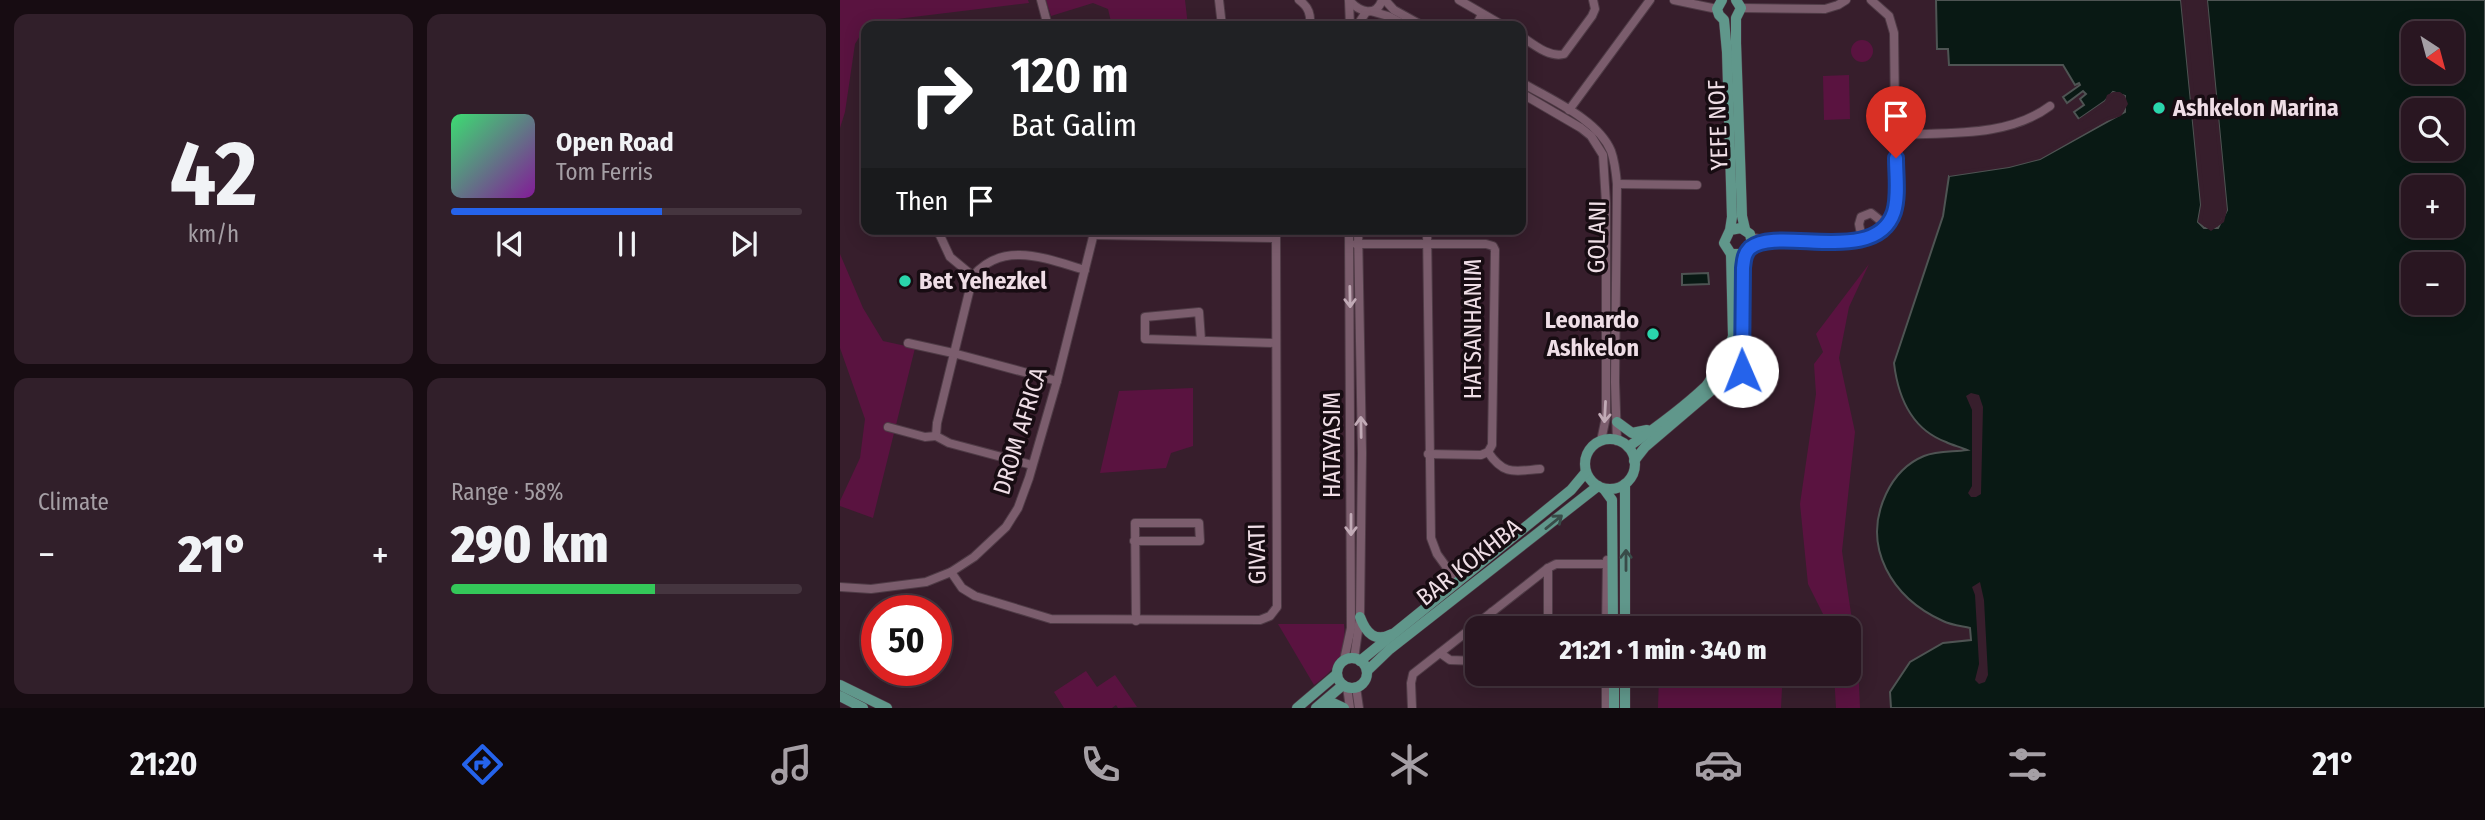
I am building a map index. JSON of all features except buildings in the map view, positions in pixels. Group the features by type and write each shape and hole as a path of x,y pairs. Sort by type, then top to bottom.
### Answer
{"main road":[{"name":"YEFE NOF","path":"1738,4 1736,18 1742,216 1748,242 1743,281 1742,358"},
{"name":"YEFE NOF","path":"1719,5 1719,15 1724,20 1727,52 1732,217 1724,243 1731,254"},
{"path":"1724,20 1736,18"},
{"path":"1728,352 1734,336 1731,254 1748,242 1737,228 1730,230"},
{"path":"1628,447 1706,386 1717,368 1720,356 1734,352 1742,358 1744,368 1734,378 1726,377 1717,368"},
{"path":"1601,487 1614,489 1625,484 1632,475 1634,461 1645,447 1726,377"},
{"path":"1616,422 1626,430 1636,433 1659,423"},
{"path":"1613,616 1612,500 1601,487 1591,481 1585,461 1588,453 1601,441 1617,441 1628,447 1634,461"},
{"name":"BAR KOKHBA","path":"1353,660 1404,627 1571,490 1586,471"},
{"path":"1625,484 1625,616"},
{"name":"BAR KOKHBA","path":"1367,671 1390,649 1601,487"},
{"path":"1360,617 1367,633 1378,638 1404,627"},
{"path":"1297,708 1337,674 1339,665 1353,660 1367,671 1364,682 1349,687 1316,708"},
{"path":"1337,674 1349,687"},
{"path":"840,685 887,708"},
{"path":"1614,686 1614,708"},
{"path":"1625,686 1625,708"},
{"path":"840,696 863,708"},
{"path":"1321,708 1333,703 1344,708"}],"street":[{"path":"1041,0 1047,21"},
{"path":"1219,0 1221,21"},
{"path":"1299,0 1311,15 1311,21"},
{"path":"1349,0 1370,12 1398,21"},
{"path":"1349,0 1350,21"},
{"path":"1362,21 1370,12 1379,8 1384,0 1394,10 1414,21"},
{"path":"1459,0 1495,21"},
{"path":"1569,110 1650,0"},
{"path":"1674,0 1719,5"},
{"path":"1738,4 1825,9 1846,0"},
{"path":"1748,242 1849,242 1872,237 1894,214 1894,33 1889,16 1871,0"},
{"path":"1526,39 1550,54 1564,54 1592,16 1594,2"},
{"path":"1478,21 1482,14"},
{"name":"GOLANI","path":"1526,85 1594,127 1605,139 1614,161 1617,184 1617,441"},
{"name":"GOLANI","path":"1526,96 1581,128 1591,136 1603,155 1606,376 1605,417 1601,441"},
{"path":"1895,135 2009,126 2025,122 2050,106"},
{"path":"1617,184 1697,185"},
{"path":"1862,239 1859,225 1861,217 1874,214 1886,225"},
{"path":"940,235 950,257 973,276"},
{"name":"DROM AFRICA","path":"840,587 863,589 926,582 951,572 974,557 1006,527 1018,508 1032,465 1057,381 1094,235"},
{"name":"GIVATI","path":"951,572 962,589 975,596 1051,619 1260,620 1270,616 1277,607 1275,235"},
{"name":"HATAYASIM","path":"1351,235 1354,244 1362,453 1360,617 1353,660"},
{"name":"HATAYASIM","path":"1353,660 1354,244 1356,235"},
{"path":"1427,235 1431,538 1437,554 1458,583"},
{"name":"HATSANHANIM","path":"1354,244 1493,246 1492,444 1488,452"},
{"path":"936,436 953,352 973,276 981,267 992,260 1013,254 1041,257 1085,270"},
{"path":"1201,340 1199,312 1145,317 1145,339 1275,343"},
{"path":"908,343 953,352 1057,381"},
{"path":"888,427 925,437 936,436 949,443 1032,465"},
{"path":"1428,454 1481,455 1488,452 1503,469 1513,472 1540,469"},
{"path":"1135,541 1200,541 1199,523 1135,523 1135,541 1136,621"},
{"path":"1606,616 1606,564 1613,540"},
{"path":"1412,708 1413,674 1548,568 1556,564 1606,564"},
{"path":"1548,568 1548,616"},
{"name":"DROM AFRICA","path":"840,581 863,589"},
{"path":"1492,612 1492,616"},
{"path":"1440,653 1450,660 1465,661"},
{"path":"1606,686 1606,708"},
{"path":"1349,687 1350,708"},
{"path":"1349,687 1359,708"}],"shaded area":[{"path":"840,0 1028,0 1029,3 861,21 861,34 855,44 845,112 840,128"},
{"path":"1046,0 1185,0 1187,21 1111,21 1108,9 1093,3 1051,16"},
{"path":"1936,0 2181,0 2201,205 2198,222 2204,228 2218,228 2227,210 2207,0 2485,0 2485,708 1891,708 1890,692 1910,662 1943,643 1971,640 1970,628 1946,622 1925,611 1896,585 1886,569 1877,533 1879,514 1886,494 1897,476 1918,459 1929,454 1967,450 1934,436 1915,420 1903,400 1894,363 1943,216 1949,176 2009,167 2040,159 2125,112 2125,96 2113,92 2079,119 2074,112 2084,105 2080,99 2086,94 2083,91 2067,103 2063,97 2080,85 2075,85 2063,65 1949,65 1948,49 1937,49"},
{"path":"1862,40 1870,43 1873,51 1870,59 1862,62 1854,59 1851,51 1854,43"},
{"path":"1849,75 1850,119 1824,120 1823,76"},
{"path":"840,254 863,308 883,341 915,348 873,518 840,506 860,458 865,419 840,348"},
{"path":"1869,264 1849,307 1839,358 1855,432 1842,551 1851,616 1824,616 1808,584 1800,504 1816,394 1814,364 1823,352 1816,334"},
{"path":"1708,273 1709,284 1682,285 1682,274"},
{"path":"1193,388 1193,446 1171,453 1166,468 1100,473 1119,391"},
{"path":"1278,624 1344,624 1344,644 1339,659 1314,685"},
{"path":"1086,671 1097,687 1115,675 1137,707 1118,708 1116,705 1112,708 1064,708 1054,692"},
{"path":"1659,686 1782,688 1781,708 1658,708"},
{"path":"1835,686 1859,686 1860,708 1836,708"}],"pier":[{"path":"2181,0 2185,0 2205,204 2202,221 2211,227 2221,220 2223,210 2204,0 2207,0 2227,210 2224,222 2211,231 2198,222 2201,205"},
{"path":"2120,92 2125,96 2128,104 2121,116 2107,121 2040,159 2009,167 1949,176 1949,172 2008,164 2038,156 2105,118 2119,113 2124,104 2122,98 2114,95 2107,104 2081,122 2076,121 2105,101 2107,95"},
{"path":"1971,393 1979,395 1983,407 1981,494 1976,497 1971,497 1968,493 1972,486 1972,410 1966,396"},
{"path":"1980,582 1984,600 1988,675 1985,682 1979,684 1975,680 1979,664 1975,595 1972,587"}],"place":[{"name":"Ashkelon Marina","path":"2159,108"},
{"name":"Bet Yehezkel","path":"905,281"},
{"name":"Leonardo Ashkelon","path":"1653,334"}],"route":[{"path":"1742,371 1745,254 1751,247 1775,242 1849,242 1872,237 1883,229 1894,214 1896,158"}]}
